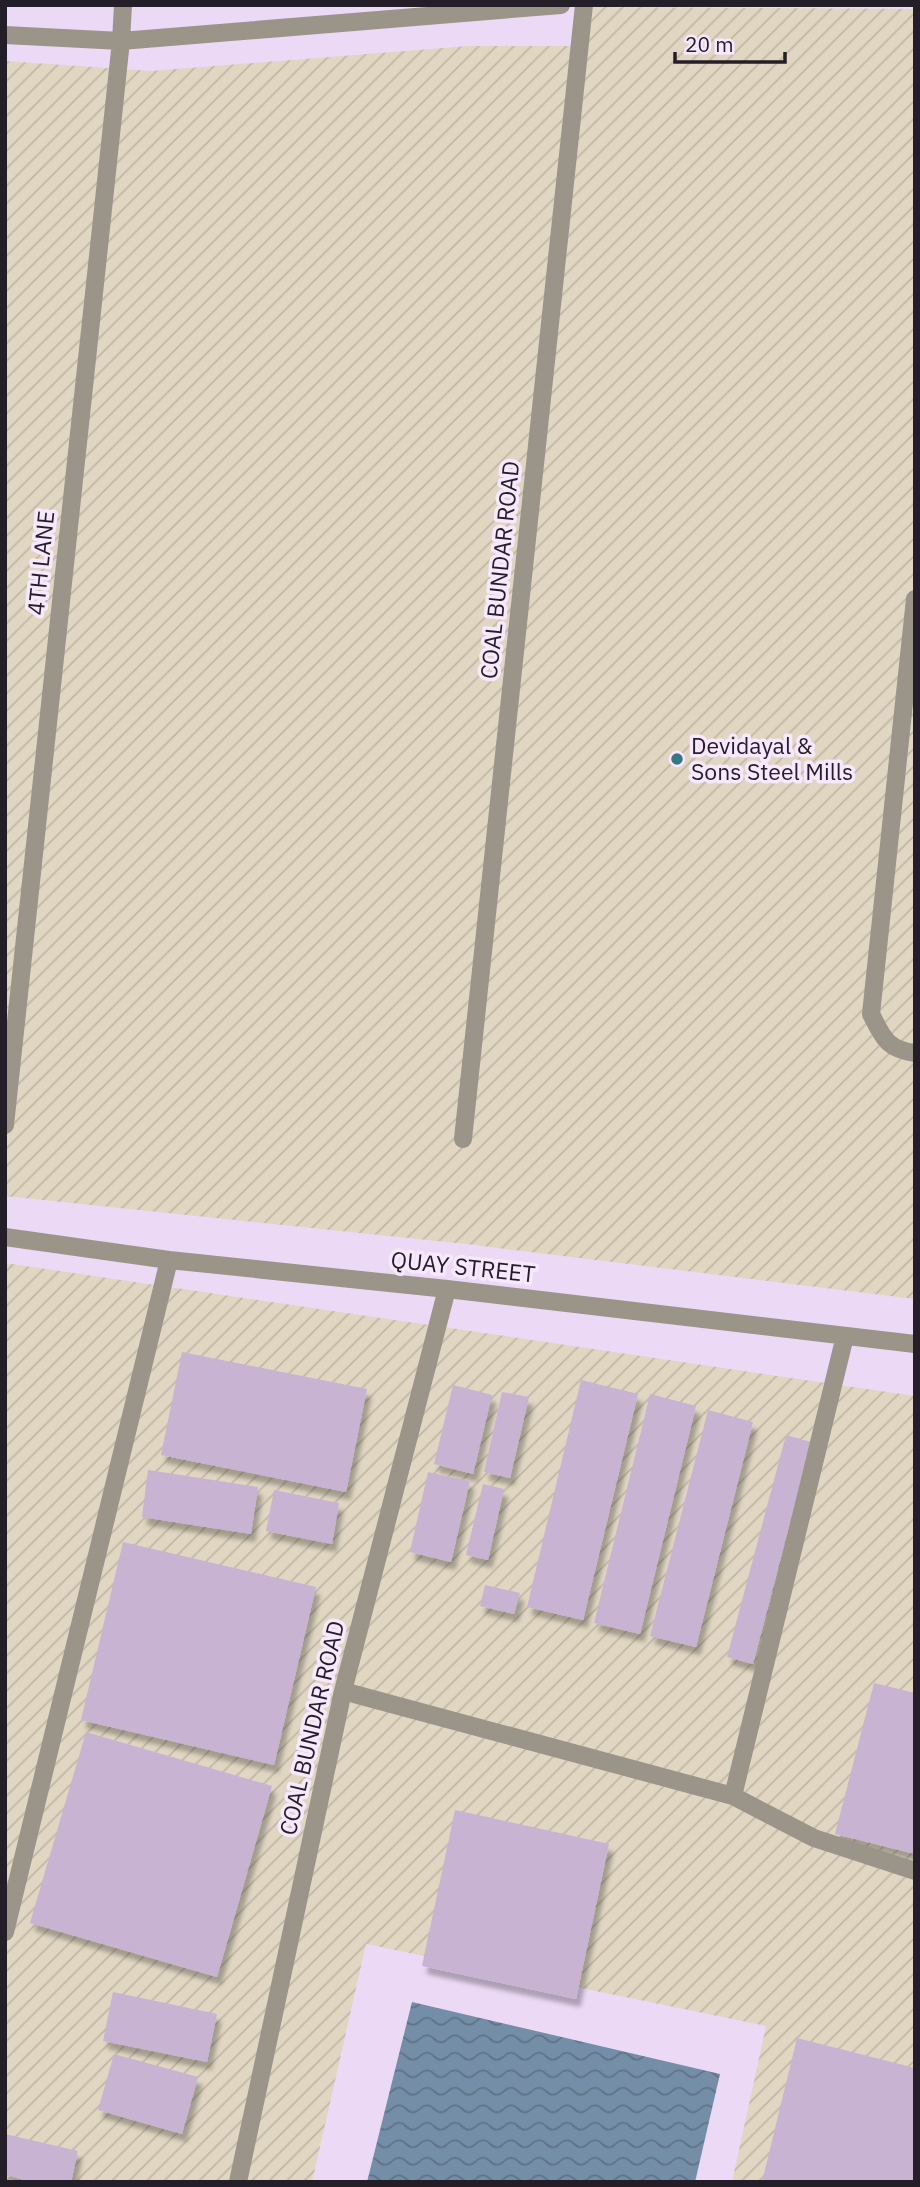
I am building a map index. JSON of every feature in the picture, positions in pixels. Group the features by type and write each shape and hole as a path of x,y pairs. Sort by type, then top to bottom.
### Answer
{"street":[{"name":"4TH LANE","path":"5,1125 121,41 122,5"},
{"path":"5,35 121,41 482,8 561,5"},
{"name":"COAL BUNDAR ROAD","path":"463,1139 584,5"},
{"path":"915,599 871,1014 886,1042 915,1053"},
{"name":"QUAY STREET","path":"5,1237 169,1260 447,1289 915,1344"},
{"path":"5,1932 169,1260"},
{"name":"COAL BUNDAR ROAD","path":"238,2182 343,1692 447,1289"},
{"path":"733,1796 845,1336"},
{"path":"343,1692 733,1796 814,1838 915,1871"}],"shaded area":[{"path":"593,7 915,9 915,1299 466,1244 5,1196 5,61 151,71 468,46 588,46"},
{"path":"5,1263 915,1396 915,2182 732,2182 766,2026 366,1944 312,2182 5,2182"}],"water":[{"path":"412,2002 720,2074 695,2182 367,2182"}],"building":[{"path":"182,1352 367,1389 346,1492 161,1455"},
{"path":"581,1380 638,1394 583,1620 527,1607"},
{"path":"453,1385 492,1395 473,1474 434,1464"},
{"path":"502,1392 529,1397 510,1478 484,1472"},
{"path":"650,1394 696,1406 640,1634 594,1623"},
{"path":"708,1410 753,1422 696,1647 650,1636"},
{"path":"786,1435 811,1442 753,1664 727,1657"},
{"path":"148,1470 258,1487 251,1534 142,1517"},
{"path":"428,1472 470,1481 451,1562 410,1552"},
{"path":"483,1484 504,1489 488,1560 466,1555"},
{"path":"274,1490 339,1503 332,1544 266,1531"},
{"path":"123,1542 316,1587 274,1765 81,1720"},
{"path":"485,1585 520,1593 514,1614 480,1606"},
{"path":"874,1683 915,1693 915,1854 835,1834"},
{"path":"86,1732 272,1786 217,1977 30,1923"},
{"path":"455,1810 609,1844 576,1999 422,1966"},
{"path":"113,1992 217,2014 207,2062 103,2041"},
{"path":"797,2038 915,2068 915,2182 762,2182"},
{"path":"114,2054 198,2077 182,2134 98,2110"},
{"path":"5,2134 78,2151 71,2182 33,2182 5,2175"}],"place":[{"name":"Devidayal & Sons Steel Mills","path":"677,759"}]}
